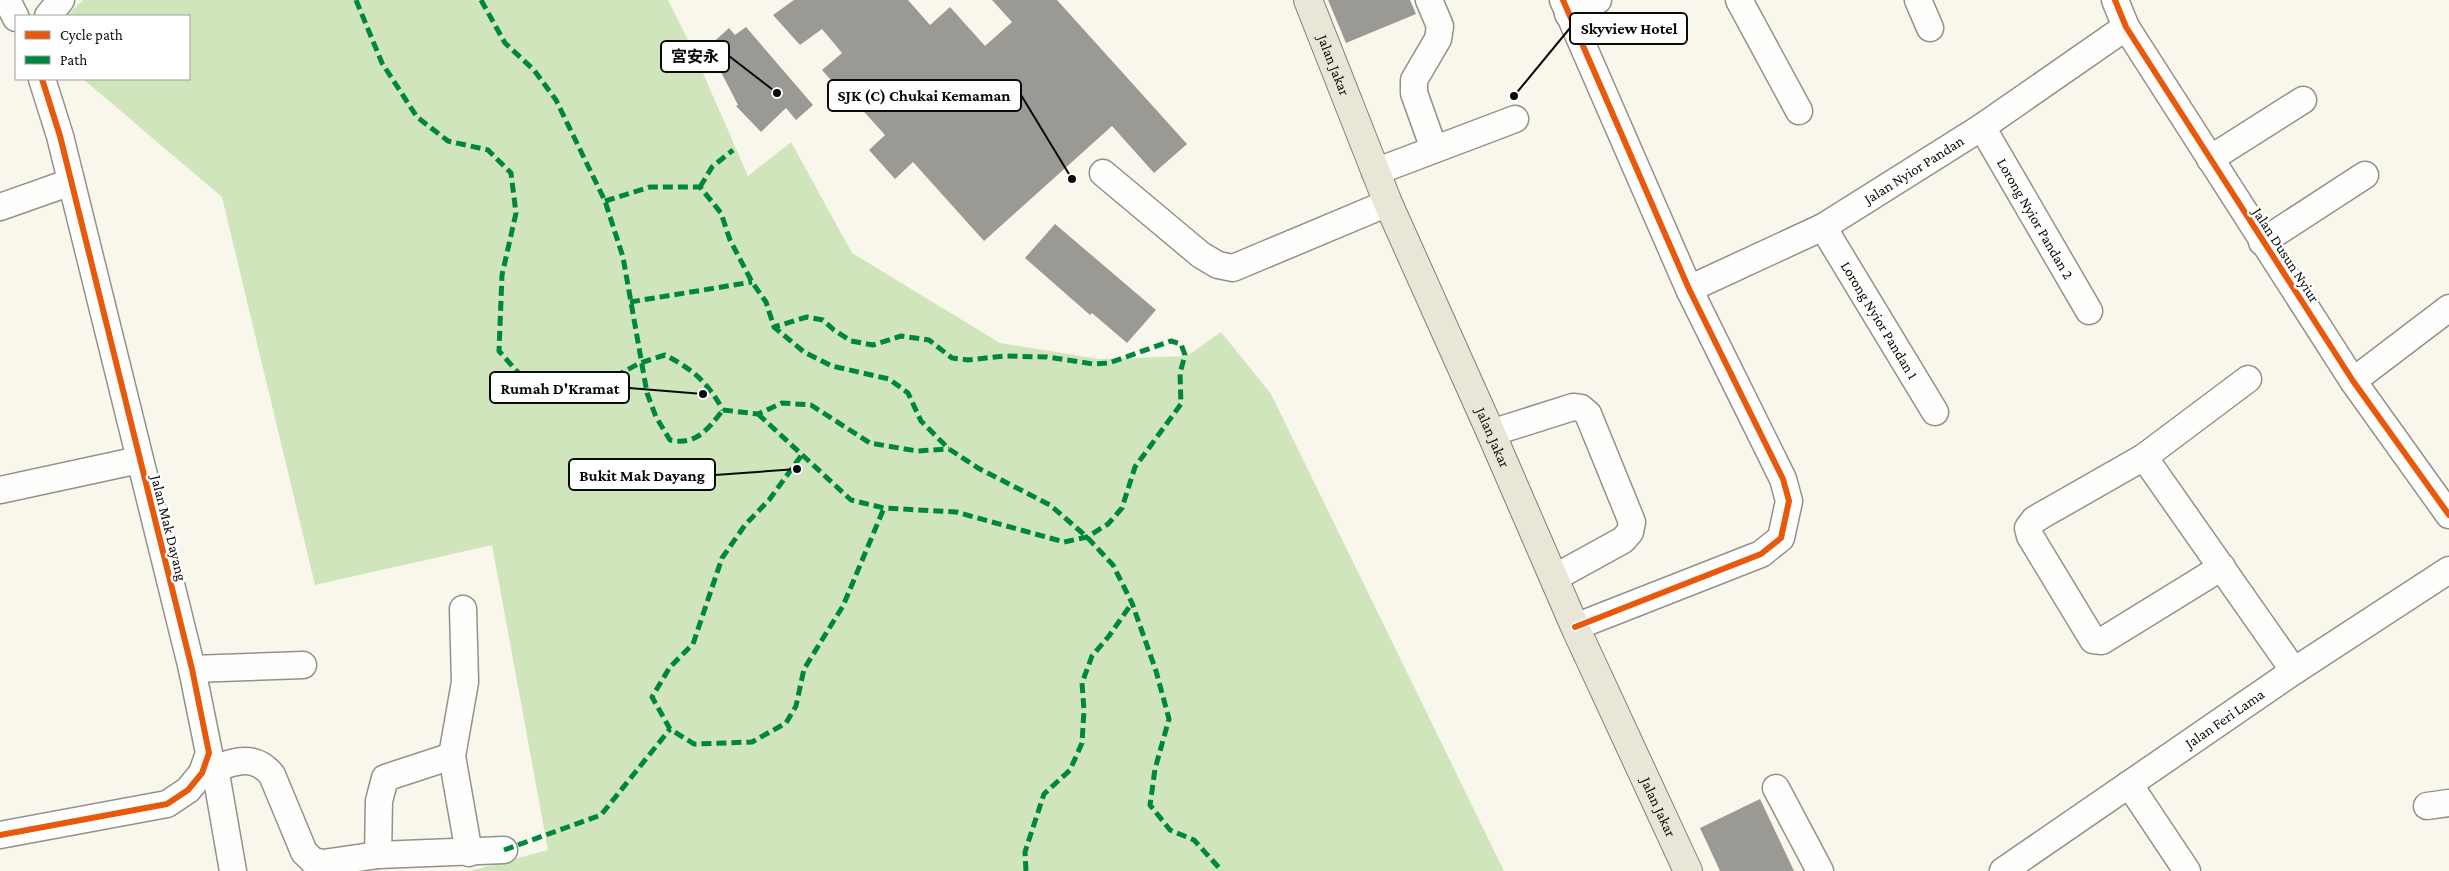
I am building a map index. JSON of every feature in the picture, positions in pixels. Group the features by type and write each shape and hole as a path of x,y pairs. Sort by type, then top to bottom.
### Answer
{"main road":[{"name":"Jalan Jakar","path":"1308,0 1388,203 1491,432 1575,627 1688,871"}],"street":[{"path":"6,0 15,16"},
{"path":"49,15 61,0"},
{"path":"1429,0 1440,26 1438,39 1414,80 1414,93 1434,149"},
{"path":"1575,627 1761,554 1781,538 1789,501 1783,478 1688,289 1566,7 1598,0"},
{"path":"1739,0 1798,112"},
{"path":"1918,0 1930,28"},
{"name":"Jalan Dusun Nyiur","path":"2115,0 2126,27 2262,242 2353,381 2449,515"},
{"name":"Jalan Nyior Pandan","path":"1688,289 1823,227 1982,127 2126,27"},
{"name":"Jalan Mak Dayang","path":"0,835 167,804 188,790 209,771 209,753 192,669 60,136 42,80"},
{"path":"2210,159 2303,100"},
{"path":"1375,172 1515,118"},
{"name":"Lorong Nyior Pandan 2","path":"1982,127 2089,311"},
{"path":"1103,173 1201,255 1218,265 1233,268 1388,203"},
{"path":"2262,242 2365,175"},
{"path":"0,207 71,182"},
{"name":"Lorong Nyior Pandan 1","path":"1823,227 1935,412"},
{"path":"2353,381 2449,308"},
{"path":"2222,567 2102,641 2093,640 2030,536 2028,528 2034,520 2144,457 2248,379"},
{"path":"1491,432 1572,407 1581,408 1588,414 1632,522 1630,532 1623,540 1554,578"},
{"path":"2144,457 2294,670"},
{"path":"0,490 139,460"},
{"name":"Jalan Feri Lama","path":"2002,871 2294,670 2449,570"},
{"path":"463,609 465,682 452,756 468,853"},
{"path":"192,669 303,665"},
{"path":"378,855 379,801 385,778 452,756"},
{"path":"233,871 209,771 239,760 256,761 272,775 304,852 313,861 323,863 378,855 468,853 504,850"},
{"path":"2129,784 2187,871"},
{"path":"1776,788 1820,871"}],"green space":[{"path":"83,0 668,0 692,48 748,176 791,142 852,253 1000,343 1099,359 1187,356 1221,332 1271,394 1504,871 470,871 548,850 492,545 315,585 222,197 84,80 190,80 190,15 68,15"}],"building":[{"path":"794,0 908,0 930,25 950,7 985,46 1012,22 992,0 1057,0 1187,144 1154,173 1112,126 984,241 913,162 895,179 869,150 885,135 840,85 837,87 822,70 842,53 822,29 800,45 773,15"},
{"path":"1328,0 1410,0 1416,14 1346,43"},
{"path":"746,27 813,105 796,120 786,108 761,132 736,106 738,105 708,47 729,28 735,35"},
{"path":"1055,224 1156,310 1127,343 1092,313 1090,315 1025,258"},
{"path":"1760,799 1794,871 1720,871 1700,828"}],"marked path":[{"path":"356,0 382,63 417,117 448,141 488,150 511,173 516,213 502,275 499,351 522,377 556,386 610,379 640,363 665,355 684,366 699,378 723,410"},
{"path":"481,0 505,43 534,70 556,100 605,201 623,257 647,393 656,417 670,440 687,441 701,434 723,410"},
{"path":"700,187 712,167 733,150"},
{"path":"605,201 650,187 700,187 721,213 730,240 752,282 766,302 774,327 804,352 832,366 889,379 908,393 921,421 949,449 978,468 1050,505 1087,537 1113,565 1132,603 1156,671 1169,719 1155,769 1150,805 1170,830 1194,840 1222,871"},
{"path":"630,302 752,282"},
{"path":"758,414 851,500 884,508 956,512 1064,542 1087,537 1108,524 1122,508 1135,467 1181,404 1180,373 1185,355 1181,344 1171,341 1109,363 1093,364 1047,357 1004,356 968,360 952,358 929,340 901,336 873,345 851,341 823,320 807,317 774,327"},
{"path":"723,410 758,414 782,403 811,405 870,443 917,451 949,449"},
{"path":"801,456 769,500 745,525 722,558 693,644 670,667 652,697 670,729 694,744 752,742 786,723 796,706 804,669 843,606 884,508"},
{"path":"1026,871 1025,852 1044,794 1070,770 1082,743 1084,710 1082,683 1092,656 1109,636 1132,603"},
{"path":"504,850 601,815 670,729"}],"cycle path":[{"path":"1563,0 1689,289 1783,479 1789,501 1781,538 1761,554 1575,627"},
{"path":"2115,0 2126,27 2353,381 2449,515"},
{"path":"0,835 167,804 188,790 202,773 209,753 192,669 60,136 42,80"}],"place":[{"name":"宮安永","path":"777,93"},
{"name":"Skyview Hotel","path":"1514,96"},
{"name":"SJK (C) Chukai Kemaman","path":"1072,179"},
{"name":"Rumah D'Kramat","path":"703,394"},
{"name":"Bukit Mak Dayang","path":"797,469"}]}
